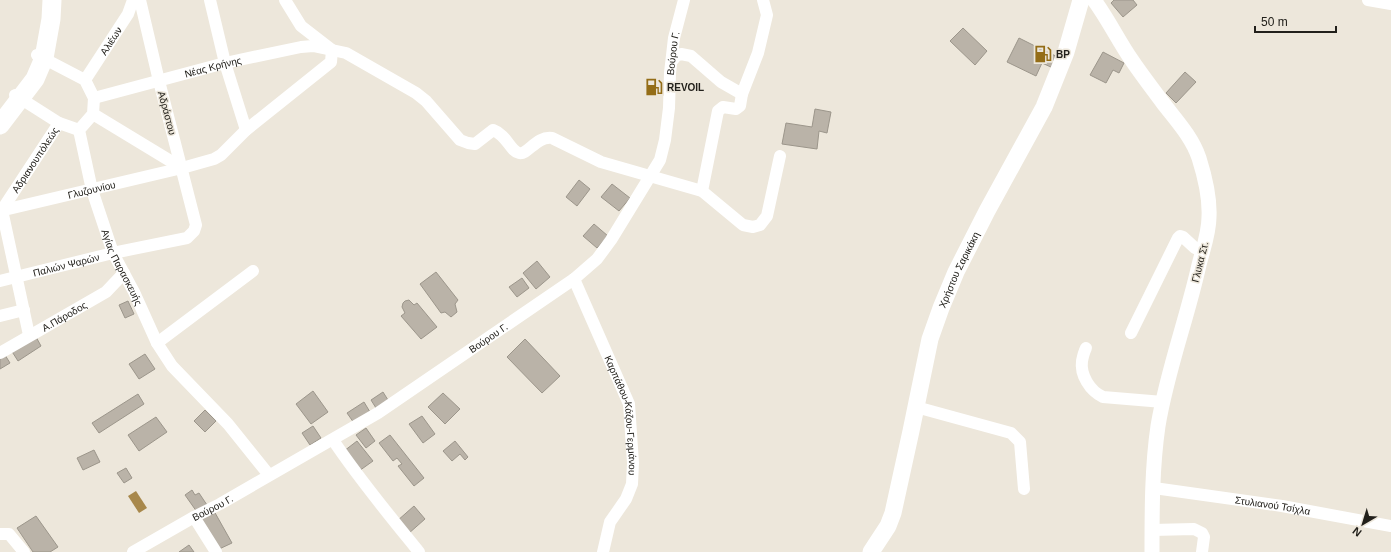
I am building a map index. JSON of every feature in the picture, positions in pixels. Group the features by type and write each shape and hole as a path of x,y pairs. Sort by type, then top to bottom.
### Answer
{"main road":[{"path":"0,125 27,75 40,57 49,0"},
{"path":"0,114 35,79 51,19 52,0"},
{"name":"Χρήστου Σαρικάκη","path":"871,552 883,535 891,519 930,339 941,308 956,272 1044,107 1066,52 1082,0"}],"street":[{"name":"Αλιέων","path":"85,80 128,14 133,0"},
{"name":"Αδράστου","path":"140,0 196,225"},
{"path":"210,0 225,63 246,130"},
{"path":"285,0 301,26 332,56 346,53 416,93 426,101 460,140 468,143 475,144 493,130 503,135 513,150 519,153 524,153 540,140 552,138 601,162 702,191 743,225 753,227 760,225 767,216 780,156"},
{"name":"Βούρου Γ.","path":"133,552 333,440 378,413 574,279 597,259 611,240 660,160 665,140 669,108 676,27 684,0"},
{"path":"702,191 718,111 722,108 738,108 740,106 742,94 758,53 767,15 763,0"},
{"name":"Γλυκα Στ.","path":"1094,0 1130,57 1181,125 1196,150 1206,183 1209,204 1209,225 1163,402 1157,441 1152,552"},
{"path":"1368,0 1390,4"},
{"name":"Νέας Κρήνης","path":"94,98 225,63 301,47 313,46 332,56"},
{"path":"672,61 676,56 681,54 691,56 718,79 742,94"},
{"name":"Γλυζουνίου","path":"1,210 92,190 214,159 332,56"},
{"path":"17,96 59,123 79,130 93,114 94,98 85,80 40,57"},
{"path":"93,114 182,168"},
{"name":"Αδριανουπόλεώς","path":"1,210 59,123"},
{"name":"Αγίας Παρασκευής","path":"79,130 92,190 113,253 157,343 172,366 228,424 269,475"},
{"path":"1,210 18,277 29,335"},
{"name":"Παλιών Ψαρών","path":"0,281 113,253 187,238 194,231 196,225"},
{"path":"1131,333 1178,238 1180,236 1184,237 1195,248 1202,251"},
{"path":"157,343 253,271"},
{"name":"Α.Πάροδος","path":"0,353 106,292 124,273"},
{"name":"Καρπάθου-Κάζου-Γερμάνου","path":"574,279 629,404 633,463 632,484 626,499 610,522 603,552"},
{"path":"0,316 24,310"},
{"path":"1086,348 1082,361 1082,370 1089,386 1096,394 1102,397 1163,402"},
{"path":"916,407 1011,433 1015,436 1020,442 1024,489"},
{"path":"333,440 373,496 419,552"},
{"name":"Στυλιανού Τσίχλα","path":"1154,488 1282,506 1391,526"},
{"path":"194,517 216,552"},
{"path":"1152,530 1198,530 1204,537 1202,552"},
{"path":"0,534 9,534 24,552"}],"shaded area":[{"path":"136,491 147,508 139,513 128,496"}],"building":[{"path":"1114,0 1133,0 1137,5 1123,17 1111,3"},
{"path":"963,28 987,51 975,65 950,41"},
{"path":"1019,38 1047,52 1036,76 1007,62"},
{"path":"1047,52 1058,57 1053,68 1042,63"},
{"path":"1103,52 1124,63 1119,73 1113,70 1106,83 1090,75"},
{"path":"1185,72 1196,82 1176,103 1166,93"},
{"path":"815,109 831,112 827,133 819,131 817,149 782,144 786,123 812,127"},
{"path":"579,180 590,189 577,206 566,197"},
{"path":"612,184 630,198 619,211 601,197"},
{"path":"594,224 608,236 597,248 583,236"},
{"path":"537,261 550,277 536,289 523,273"},
{"path":"436,272 458,300 455,304 457,312 451,317 445,312 441,313 420,284"},
{"path":"522,278 529,288 517,297 509,287"},
{"path":"409,300 414,305 417,303 437,327 421,339 401,316 405,313 402,307 403,303"},
{"path":"128,301 134,314 125,318 119,305"},
{"path":"35,335 41,346 18,361 11,350"},
{"path":"525,339 560,376 542,393 507,357"},
{"path":"145,354 155,369 139,379 129,364"},
{"path":"5,355 10,363 0,369 0,358"},
{"path":"313,391 328,412 311,424 296,404"},
{"path":"383,392 388,400 376,408 371,400"},
{"path":"443,393 460,409 445,424 428,407"},
{"path":"138,394 144,404 99,433 92,423"},
{"path":"364,402 370,412 354,423 347,413"},
{"path":"205,410 216,421 205,432 194,421"},
{"path":"422,416 435,434 423,443 409,424"},
{"path":"156,417 167,432 139,451 128,435"},
{"path":"313,426 321,438 310,445 302,433"},
{"path":"366,428 375,441 366,448 356,435"},
{"path":"390,435 424,478 414,486 398,466 402,464 397,458 393,461 379,443"},
{"path":"357,441 373,461 359,471 344,451"},
{"path":"455,441 468,457 465,460 460,454 452,461 443,451"},
{"path":"94,450 100,462 83,470 77,458"},
{"path":"126,468 132,478 124,483 117,473"},
{"path":"192,490 195,495 199,493 207,505 197,512 185,495"},
{"path":"414,506 425,519 408,534 397,521"},
{"path":"214,511 232,543 217,550 200,520"},
{"path":"36,516 58,547 50,552 33,552 17,528"},
{"path":"189,545 194,552 179,552"}],"place":[{"name":"BP","path":"1043,54"},
{"name":"REVOIL","path":"654,87"}]}
